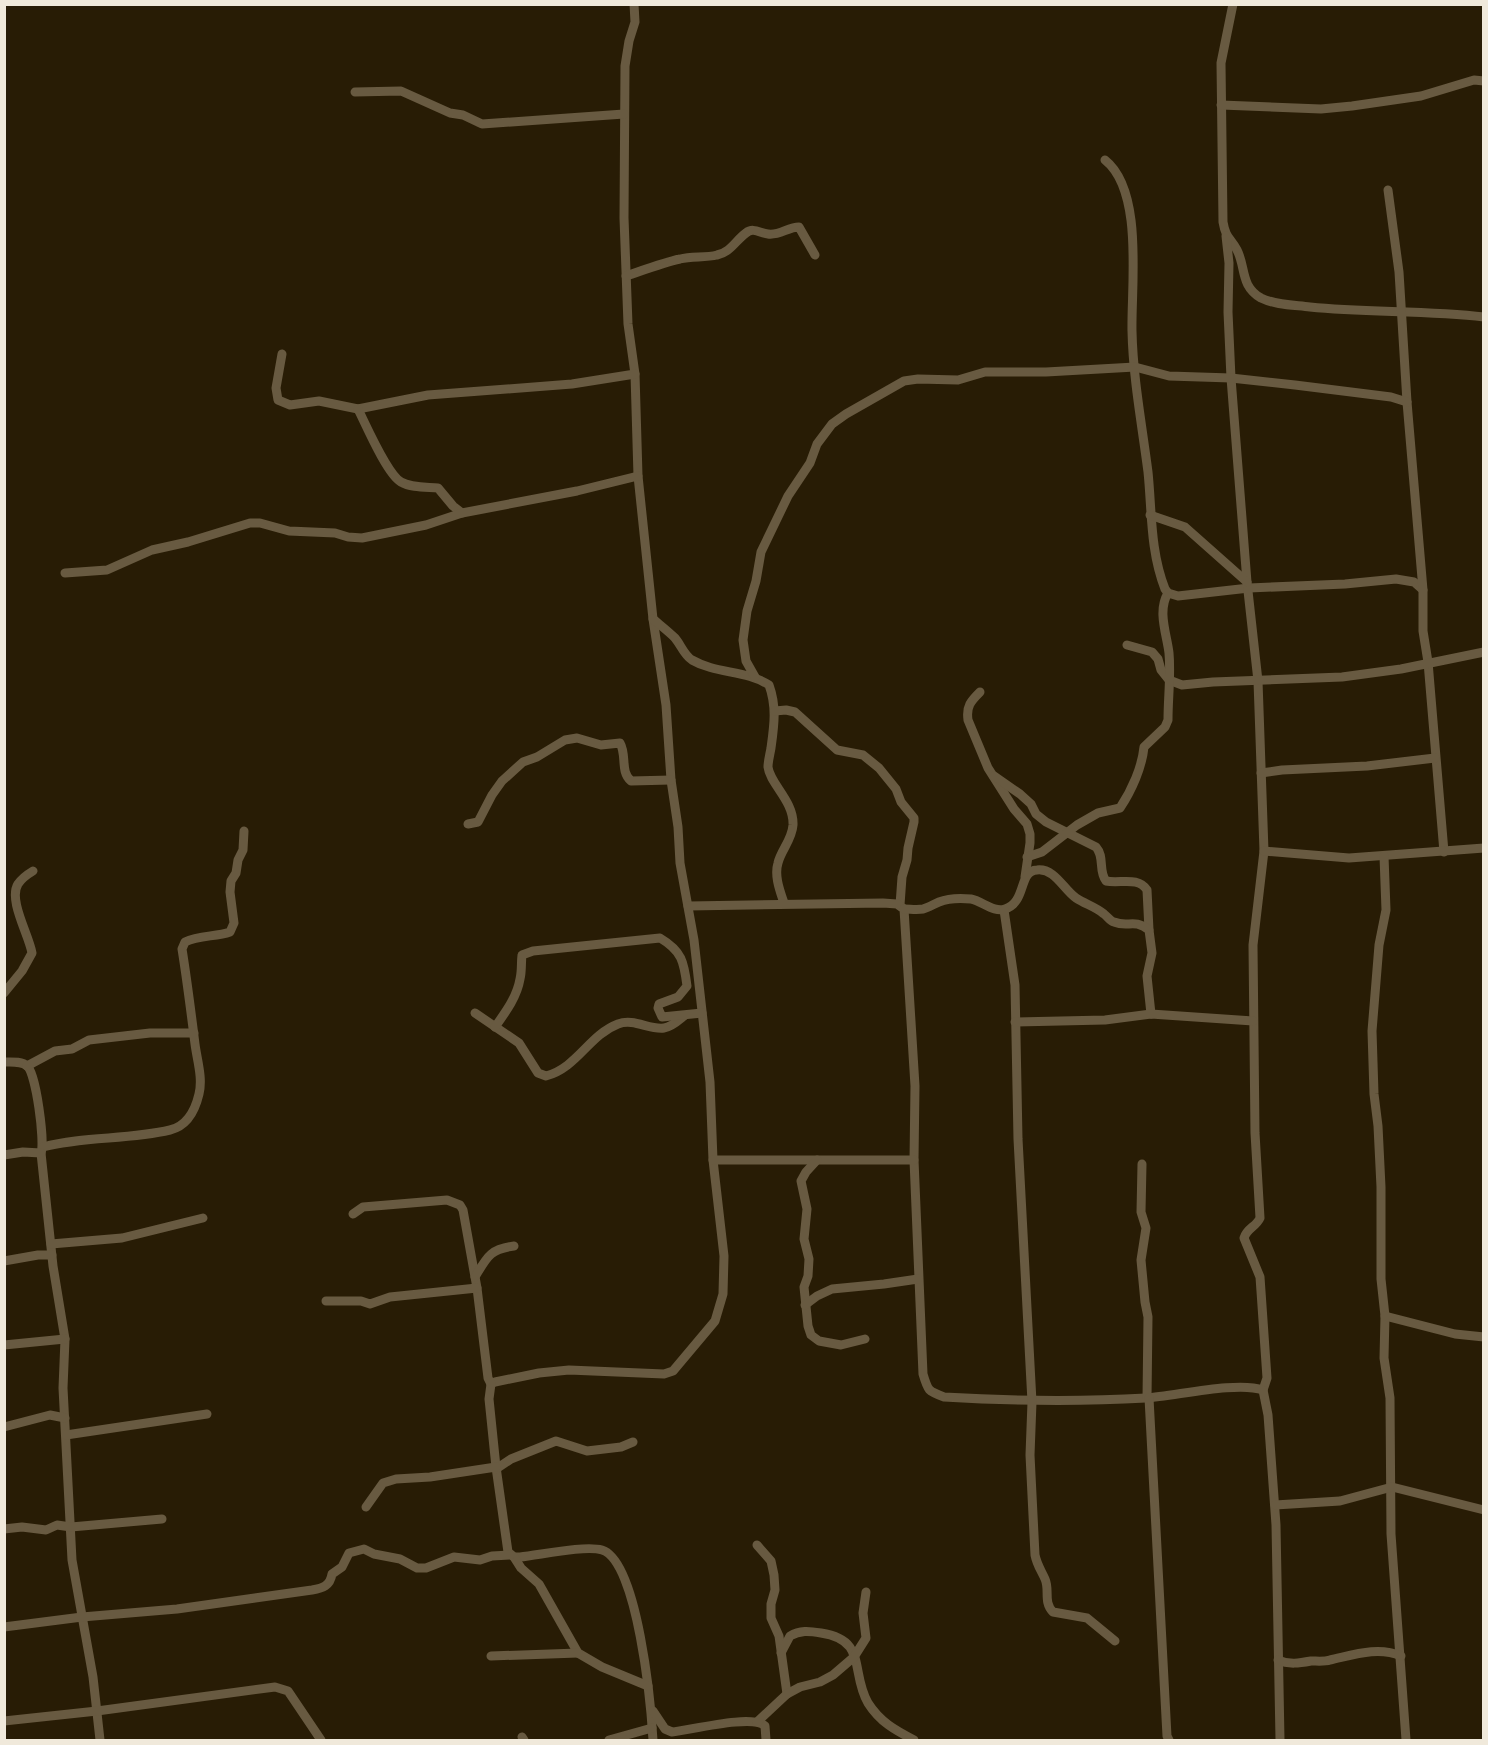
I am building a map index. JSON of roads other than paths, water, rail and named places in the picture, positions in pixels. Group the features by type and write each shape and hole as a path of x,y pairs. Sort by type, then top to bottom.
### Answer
{"street":[{"path":"491,1384 538,1373 569,1370 664,1374 673,1371 715,1321 723,1294 724,1256 713,1160 710,1082 688,906 680,863 666,705 653,620 638,476 635,374 628,324 626,276 624,114 625,66 628,41 635,22 634,4"},
{"path":"1233,4 1221,63 1223,222 1229,262 1228,312 1231,378 1258,681 1264,852 1253,945 1252,1021 1260,1218 1257,1224 1247,1231 1244,1238 1260,1277 1267,1378 1263,1390 1268,1415 1275,1505 1280,1740"},
{"path":"1221,105 1332,108 1420,96 1474,80 1484,81"},
{"path":"355,92 401,91 450,113 463,114 482,124 624,114"},
{"path":"1105,160 1119,173 1133,236 1132,331 1135,367 1148,476 1153,547 1162,584 1168,593 1178,596 1248,585 1345,584 1396,579 1414,582 1424,590"},
{"path":"1388,190 1402,312 1407,402 1424,590 1423,630 1428,662 1444,852"},
{"path":"626,276 680,259 699,255 716,255 731,249 747,232 756,230 768,234 782,233 792,227 799,227 815,255"},
{"path":"1226,236 1239,254 1242,274 1248,286 1260,297 1281,304 1329,309 1484,316"},
{"path":"282,354 276,388 278,400 290,405 319,401 358,409 428,395 573,384 635,374"},
{"path":"755,677 746,661 743,640 747,611 756,581 758,560 793,486 810,463 818,444 832,424 886,390 913,379 957,380 985,372 1046,372 1135,367 1169,376 1231,378 1391,397 1407,402"},
{"path":"358,409 389,469 399,481 408,485 438,489 462,513"},
{"path":"65,573 107,570 152,550 188,542 250,523 260,523 289,531 335,532 348,537 362,538 426,525 462,513 577,491 638,476"},
{"path":"1150,514 1185,527 1248,585"},
{"path":"1027,857 1042,852 1098,813 1120,808 1128,797 1136,780 1137,770 1144,760 1144,747 1165,727 1168,720 1169,652 1164,632 1163,606 1168,593"},
{"path":"653,620 671,634 687,656 693,660 714,669 755,677 768,686 775,711 768,768 787,801 793,819 789,840 777,863 777,878 784,903"},
{"path":"1127,645 1152,652 1169,680 1182,685 1342,677 1401,669 1484,652"},
{"path":"688,906 784,903 921,909 954,898 972,900 1004,910 1017,901 1023,888 1030,834 1027,824 1014,809 979,749 966,711 968,704 980,692"},
{"path":"775,711 795,712 837,750 863,755 879,768 896,789 914,818 902,877 902,907 915,1086 914,1160 918,1279 923,1374 927,1388 944,1397 1032,1402 1148,1398 1245,1386 1263,1390"},
{"path":"468,824 478,822 502,781 523,762 537,757 566,740 577,738 601,745 620,743 624,752 624,770 631,781 671,780"},
{"path":"1261,773 1367,766 1435,758"},
{"path":"994,776 1020,794 1036,814 1066,834 1096,847 1101,853 1102,875 1106,881 1138,882 1144,885 1147,890 1152,953 1147,976 1151,1014"},
{"path":"4,1155 42,1150 62,1142 107,1139 169,1130 182,1126 192,1113 200,1082 182,949 185,942 192,938 230,932 234,923 231,881 243,850 244,831"},
{"path":"1264,852 1349,858 1484,848"},
{"path":"1384,856 1386,910 1379,945 1372,1031 1381,1187 1384,1358 1390,1398 1391,1534 1406,1740"},
{"path":"1025,877 1031,871 1040,869 1051,872 1078,900 1113,922 1137,923 1149,930"},
{"path":"4,993 22,971 32,953 20,916 16,892 18,884 33,871"},
{"path":"1004,910 1016,985 1018,1139 1032,1402 1030,1455 1035,1555 1037,1566 1046,1580 1047,1602 1053,1612 1087,1618 1115,1641"},
{"path":"495,1027 507,1010 518,987 522,955 533,951 660,938 671,944 683,959 687,986 678,998 659,1004 660,1014 662,1017 702,1014"},
{"path":"475,1013 519,1043 538,1073 546,1076 553,1075 575,1061 606,1029 621,1023 638,1022 667,1028 686,1014"},
{"path":"1015,1022 1105,1020 1151,1014 1252,1021"},
{"path":"27,1066 55,1051 72,1050 89,1040 150,1033 194,1033"},
{"path":"4,1062 18,1062 27,1066 32,1072 52,1255 65,1339 63,1388 72,1560 100,1740"},
{"path":"713,1160 914,1160"},
{"path":"817,1160 801,1181 807,1209 804,1239 809,1259 808,1276 804,1287 811,1335 819,1341 841,1345 865,1339"},
{"path":"1142,1164 1141,1212 1146,1228 1142,1260 1144,1302 1148,1317 1148,1398 1163,1687 1169,1740"},
{"path":"353,1214 363,1208 447,1200 460,1205 463,1210 477,1288 488,1378 491,1384 489,1400 505,1545 521,1568 539,1584 578,1653"},
{"path":"51,1244 122,1238 203,1218"},
{"path":"475,1277 490,1253 499,1248 514,1246"},
{"path":"4,1260 52,1255"},
{"path":"805,1305 832,1289 918,1279"},
{"path":"326,1301 361,1301 370,1304 390,1297 477,1288"},
{"path":"1385,1317 1455,1334 1484,1337"},
{"path":"4,1345 65,1339"},
{"path":"66,1435 207,1414"},
{"path":"4,1427 50,1415 65,1418"},
{"path":"366,1507 383,1483 396,1479 496,1468 511,1459 556,1441 587,1451 621,1447 633,1442"},
{"path":"1275,1505 1340,1501 1392,1487 1484,1510"},
{"path":"4,1529 22,1527 46,1530 57,1525 71,1527 162,1519"},
{"path":"757,1545 771,1561 774,1575 775,1590 771,1604 771,1618 780,1636 787,1694"},
{"path":"4,1627 82,1617 177,1609 325,1587 331,1582 332,1574 342,1567 350,1553 360,1549 400,1558 417,1568 433,1566 454,1557 480,1560 492,1556 602,1550 611,1554 621,1571 631,1597 648,1686 653,1740"},
{"path":"757,1722 787,1694 800,1687 820,1682 854,1658 866,1638 863,1605 866,1592"},
{"path":"781,1653 790,1636 805,1631 844,1639 854,1658 867,1701 888,1727 914,1740"},
{"path":"1278,1660 1288,1663 1326,1661 1378,1650 1401,1656"},
{"path":"491,1656 578,1653 648,1686"},
{"path":"4,1721 275,1687 288,1691 321,1740"},
{"path":"651,1708 657,1721 672,1732 757,1722 765,1726 766,1740"},
{"path":"609,1740 652,1728"}]}
